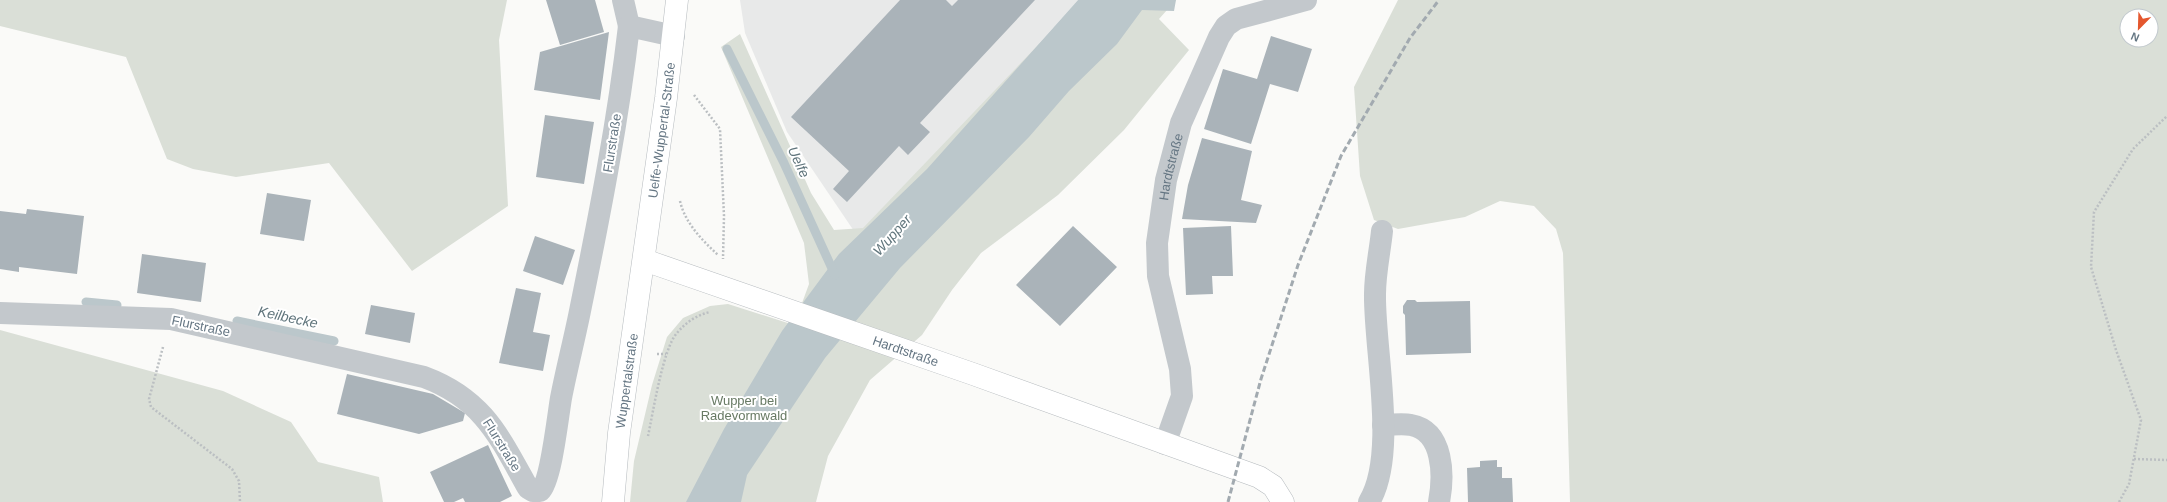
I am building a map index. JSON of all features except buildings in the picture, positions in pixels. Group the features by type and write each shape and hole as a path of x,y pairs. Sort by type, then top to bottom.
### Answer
{"main road":[{"name":"Uelfe-Wuppertal-Straße","path":"644,260 674,36 677,0"},
{"name":"Hardtstraße","path":"644,260 973,374 1259,477 1273,486 1283,502"},
{"name":"Wuppertalstraße","path":"613,502 627,369 644,260"}],"street":[{"name":"Flurstraße","path":"0,313 170,319 424,376 464,396 479,411 506,450 528,488 533,491 540,491 544,485 551,460 564,382 604,190 623,77 629,26 623,0"},
{"name":"Hardtstraße","path":"1165,444 1182,396 1180,369 1158,276 1157,243 1166,180 1181,123 1219,37 1226,26 1236,19 1306,0"},
{"path":"629,26 674,36"},
{"path":"1369,502 1379,477 1383,425 1375,294 1382,231"},
{"path":"1383,425 1412,425 1426,432 1436,444 1441,472 1439,502"}],"path":[{"path":"692,93 720,129 724,216 723,261"},
{"path":"2119,502 2129,484 2141,420 2116,350 2091,267 2094,212 2133,149 2167,116"},
{"path":"680,199 683,212 699,237 723,261 729,264"},
{"path":"648,438 666,354 676,333 697,315 712,312"},
{"path":"170,319 151,389 149,399 151,407 232,469 239,481 240,502"},
{"path":"2134,459 2167,460"}],"shaded area":[{"path":"740,0 1078,0 1012,74 858,237 787,132 745,33"}],"green space":[{"path":"0,0 507,0 499,40 508,206 412,271 329,163 236,177 193,169 167,159 126,57 0,26"},
{"name":"Wupper bei Radevormwald","path":"1081,0 1176,0 1159,19 1189,50 1124,130 1058,195 981,253 952,290 922,335 870,380 828,456 816,502 630,502 634,461 652,385 667,337 683,318 710,306 728,304 794,325 809,284 804,243 721,47 740,34 811,193 834,230 863,228"},
{"path":"1398,0 2167,0 2167,502 1570,502 1563,253 1556,229 1534,206 1500,201 1465,217 1398,229 1374,220 1360,176 1354,87"},
{"path":"0,330 223,391 291,422 318,462 379,477 383,502 0,502"}],"water":[{"name":"Wupper","path":"1078,0 1176,0 1174,11 1142,10 1117,44 1069,91 1029,137 900,268 825,358 747,475 741,502 686,502 724,429 782,331 839,254 927,169"}],"waterway":[{"name":"Uelfe","path":"727,49 784,163 835,275"},
{"name":"Keilbecke","path":"86,302 117,305"},
{"name":"Keilbecke","path":"237,321 334,341"}],"railway":[{"path":"1228,502 1261,379 1298,265 1341,156 1410,38 1439,0"}]}
